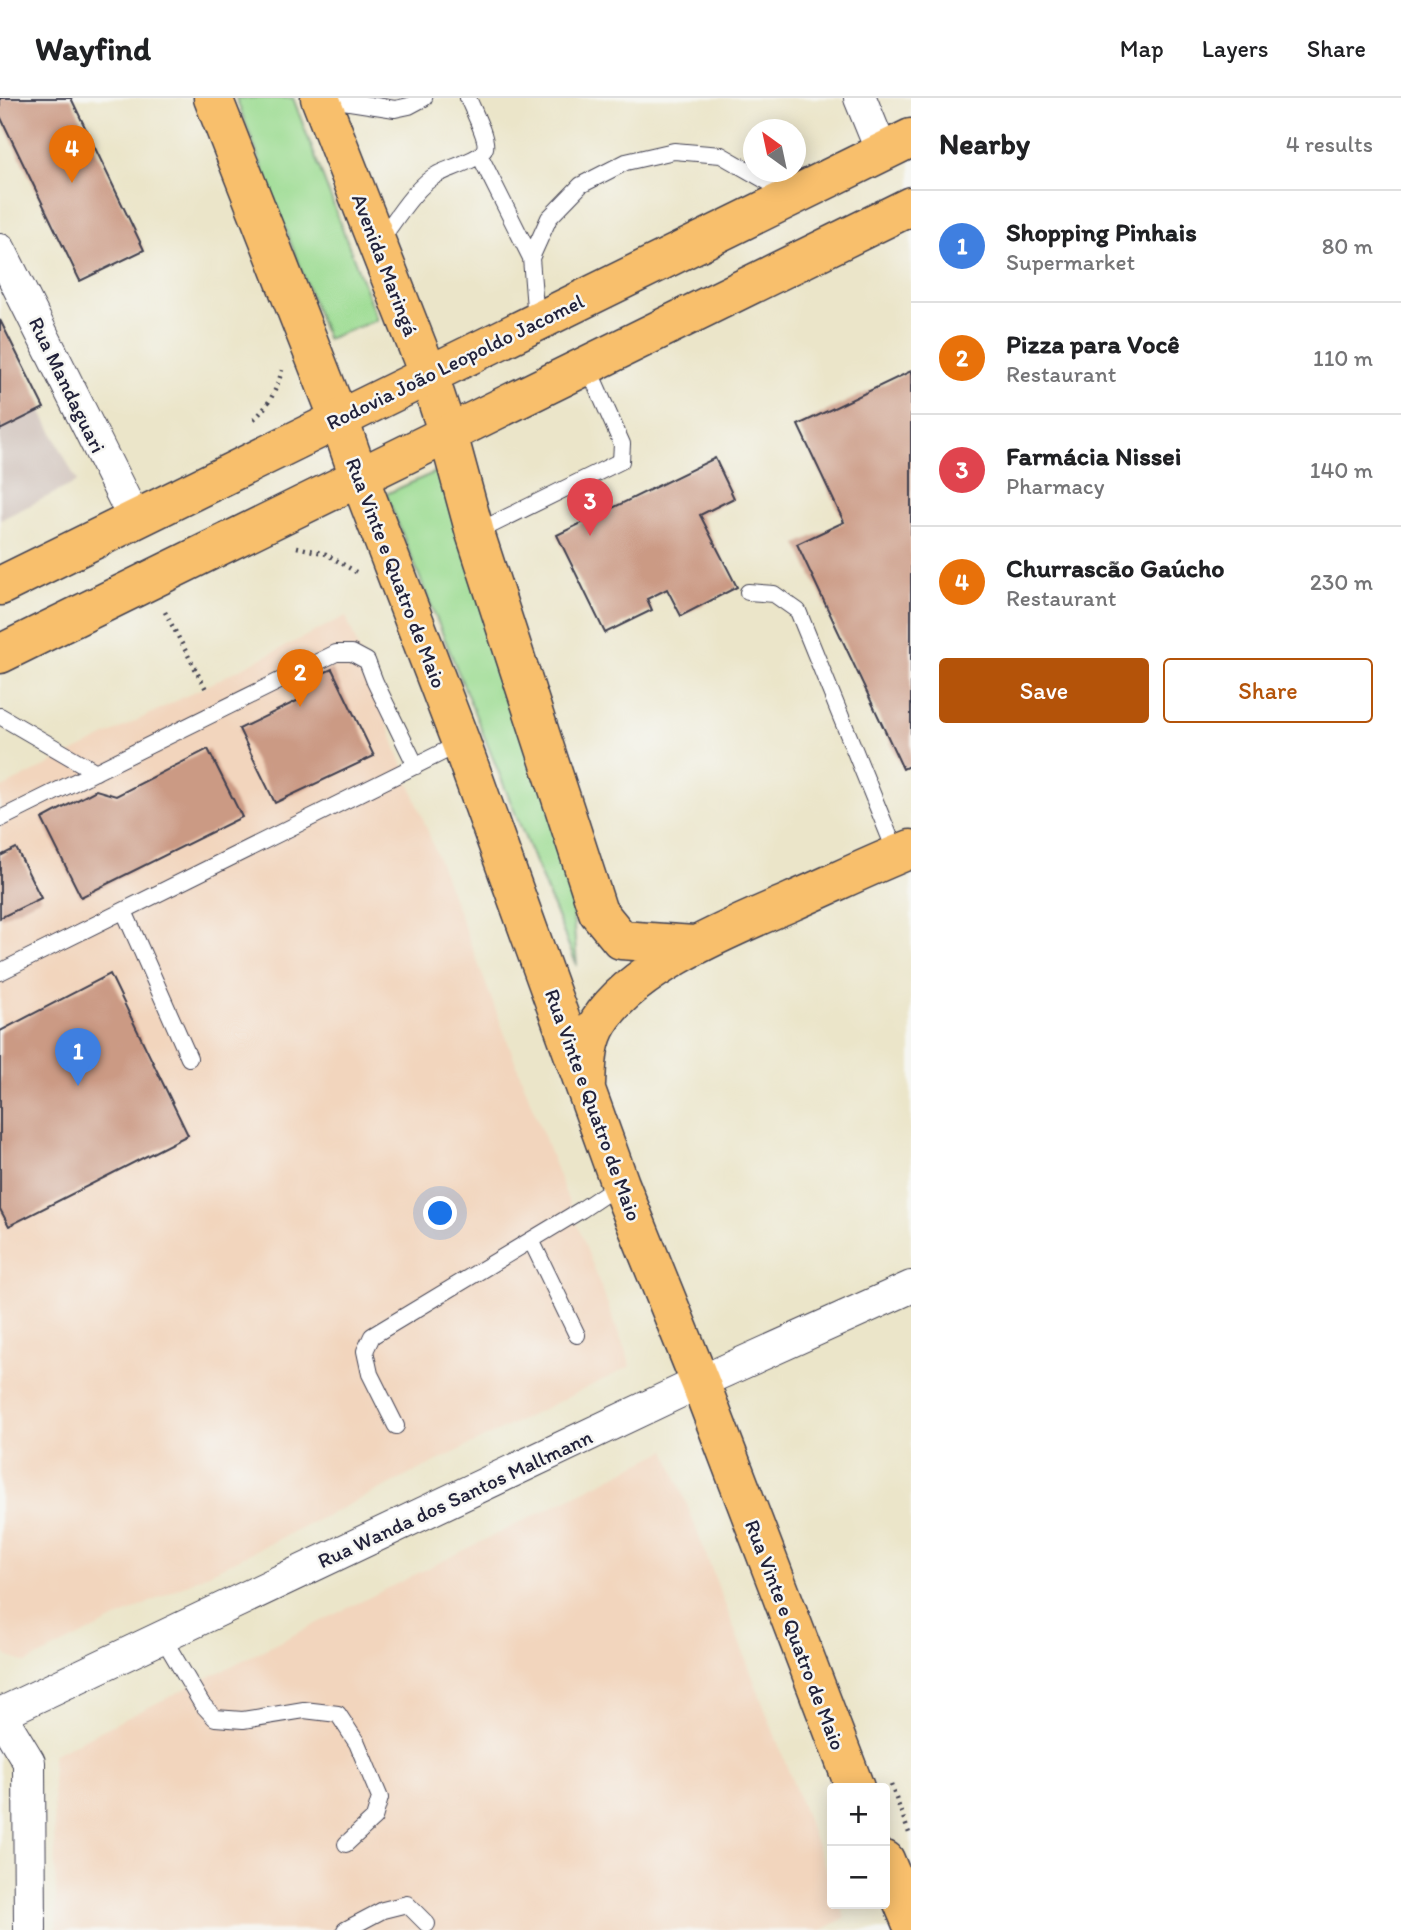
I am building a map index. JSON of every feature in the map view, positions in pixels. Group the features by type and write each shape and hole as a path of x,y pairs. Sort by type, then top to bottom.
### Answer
{"main road":[{"path":"213,98 339,419"},
{"name":"Avenida Maringá","path":"322,98 429,376 448,433"},
{"name":"Rodovia João Leopoldo Jacomel","path":"0,586 896,145"},
{"path":"0,654 911,206"},
{"name":"Rua Vinte e Quatro de Maio","path":"339,419 461,743 620,1184 700,1382 853,1783"},
{"path":"448,433 475,533 598,912 621,940 694,945"},
{"path":"585,1090 588,1048 599,1022 623,994 694,945 904,852"},
{"path":"890,1872 911,1922"}],"street":[{"path":"860,98 896,145"},
{"name":"Rua Mandaguari","path":"0,250 135,520"},
{"name":"Rua Wanda dos Santos Mallmann","path":"0,1714 700,1382 911,1287"},
{"path":"0,1714 29,1762 30,1930"}],"lane":[{"path":"322,98 395,109 409,106 424,98"},
{"path":"377,244 423,185 436,175 480,156 485,149 485,140 468,98"},
{"path":"531,258 549,218 581,185 626,162 674,151 721,155 793,196"},
{"path":"480,156 531,258 537,322"},
{"path":"475,533 621,461 622,444 587,365"},
{"path":"748,592 774,594 798,611 904,852"},
{"path":"0,819 336,653 352,653 367,661 374,682 416,766"},
{"path":"0,716 96,772"},
{"path":"0,972 461,743"},
{"path":"124,911 190,1058"},
{"path":"396,1426 370,1374 365,1351 372,1336 620,1184"},
{"path":"531,1240 577,1335"},
{"path":"163,1638 202,1704 215,1718 243,1720 304,1710 338,1714 357,1742 380,1798 374,1818 346,1844"},
{"path":"345,1930 383,1910 407,1904 427,1924"}],"path":[{"path":"248,425 262,412 277,387 283,366"},
{"path":"285,548 298,547 326,554 351,567"},
{"path":"148,581 217,711"}],"shaded area":[{"path":"0,327 77,482 0,520"},
{"path":"346,616 631,1366 26,1663 7,1656 0,1642 0,789"},
{"path":"666,1450 827,1872 827,1909 842,1909 845,1918 822,1930 57,1930 52,1755"}],"green space":[{"path":"236,98 293,98 377,320 327,339"},
{"path":"442,469 568,852 577,966 386,494"}],"building":[{"path":"0,98 71,98 144,250 80,281 0,116"},
{"path":"0,320 44,408 0,430"},
{"path":"911,371 911,765 903,769 797,544 844,522 798,425"},
{"path":"715,458 734,498 700,515 737,587 681,616 667,589 647,599 652,610 605,633 557,535"},
{"path":"332,669 374,756 275,803 239,729 301,699 308,680"},
{"path":"208,749 242,817 81,897 42,819 96,790 116,796"},
{"path":"16,848 41,898 0,918 0,856"},
{"path":"110,974 188,1135 9,1226 0,1209 0,1031"}],"place":[{"name":"Churrascão Gaúcho","path":"72,183"},
{"name":"Farmácia Nissei","path":"590,536"},
{"name":"Pizza para Você","path":"300,707"},
{"name":"Shopping Pinhais","path":"78,1086"}]}
